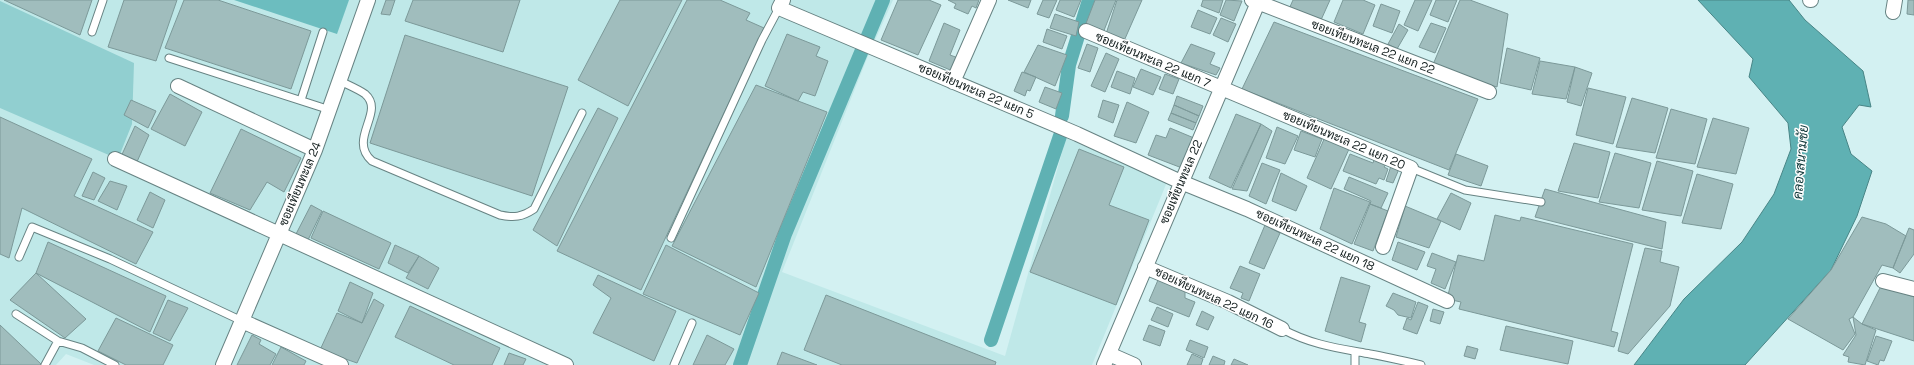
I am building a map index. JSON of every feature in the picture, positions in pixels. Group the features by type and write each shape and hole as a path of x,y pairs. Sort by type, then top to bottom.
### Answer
{"street":[{"name":"ซอยเทียนทะเล 24","path":"223,365 315,150 368,0"},
{"path":"953,82 989,0"},
{"name":"ซอยเทียนทะเล 22","path":"1107,360 1256,1"},
{"name":"ซอยเทียนทะเล 22 แยก 22","path":"1256,1 1489,92"},
{"name":"ซอยเทียนทะเล 22 แยก 5","path":"781,4 953,82 1077,134 1181,182"},
{"name":"ซอยเทียนทะเล 22 แยก 7","path":"1086,31 1221,88"},
{"path":"178,86 315,150"},
{"name":"ซอยเทียนทะเล 22 แยก 20","path":"1221,88 1411,168 1383,247"},
{"path":"115,159 278,235 566,365"},
{"name":"ซอยเทียนทะเล 22 แยก 18","path":"1181,182 1247,209 1447,301"},
{"name":"ซอยเทียนทะเล 22 แยก 16","path":"1146,266 1228,302 1282,329"},
{"path":"1883,281 1914,289"},
{"path":"242,321 341,365"},
{"path":"1107,360 1134,365"}],"lane":[{"path":"92,32 103,0"},
{"path":"671,238 762,40 781,4"},
{"path":"301,100 323,32"},
{"path":"169,58 330,110"},
{"path":"340,81 364,94 371,103 372,110 363,140 363,149 372,161 500,215 514,218 526,215 534,209 582,113"},
{"path":"1411,168 1465,190 1541,202"},
{"path":"19,257 32,228 110,259 242,321"},
{"path":"16,314 58,341 82,348 115,365"},
{"path":"674,365 692,323"},
{"path":"1282,329 1298,338 1334,349 1421,365"},
{"path":"45,365 58,341"},
{"path":"1355,352 1355,365"}],"shaded area":[{"path":"0,0 893,0 868,56 782,272 1005,356 1066,138 1167,182 1092,365 94,365 66,354 56,365 0,365"},
{"path":"234,0 349,0 337,34"},
{"path":"0,1 134,63 132,124 118,159 0,108"}],"water":[{"name":"คลองสนามชัย","path":"1698,0 1789,0 1805,20 1863,71 1871,107 1859,105 1842,127 1851,154 1872,171 1857,216 1831,270 1745,365 1634,365 1684,299 1742,242 1774,194 1791,149 1788,123 1749,77 1753,59"}],"building":[{"path":"4,0 92,0 80,35"},
{"path":"124,0 177,0 156,61 108,47"},
{"path":"184,0 218,0 311,31 291,89 165,48"},
{"path":"386,0 395,0 390,15 381,14"},
{"path":"413,0 520,0 503,52 405,21"},
{"path":"620,0 682,0 628,106 578,80"},
{"path":"687,0 720,0 750,13 746,20 764,28 641,290 557,251"},
{"path":"898,0 929,0 941,5 918,55 881,40"},
{"path":"948,0 979,0 976,8 972,6 968,14 954,8 956,4"},
{"path":"1008,0 1031,0 1028,8"},
{"path":"1043,0 1057,0 1049,18 1037,14"},
{"path":"1060,0 1081,0 1074,17 1056,10"},
{"path":"1095,0 1116,0 1103,33 1085,26"},
{"path":"1117,0 1142,0 1124,41 1106,34"},
{"path":"1203,0 1223,0 1219,13 1201,6"},
{"path":"1226,0 1242,1 1234,21 1220,15"},
{"path":"1293,0 1330,0 1321,20 1289,9"},
{"path":"1343,0 1363,0 1375,5 1363,34 1334,22"},
{"path":"1415,0 1432,0 1418,31 1404,25"},
{"path":"1436,0 1457,0 1448,22 1430,15"},
{"path":"1460,0 1470,0 1508,14 1497,87 1432,67"},
{"path":"1908,0 1914,0 1914,15 1907,14"},
{"path":"1381,4 1400,11 1392,33 1373,26"},
{"path":"1198,10 1217,18 1210,34 1191,27"},
{"path":"1055,14 1079,22 1076,36 1050,28"},
{"path":"1221,18 1236,24 1228,42 1213,35"},
{"path":"1274,22 1478,99 1449,170 1242,89"},
{"path":"944,23 960,30 950,55 961,59 955,72 929,61"},
{"path":"1431,23 1446,28 1435,53 1419,47"},
{"path":"1399,24 1408,30 1397,49 1388,44"},
{"path":"1047,29 1067,36 1062,49 1043,42"},
{"path":"787,34 820,47 816,56 828,61 815,96 803,92 798,101 765,86"},
{"path":"405,35 568,87 532,196 370,143"},
{"path":"1087,44 1098,48 1090,72 1078,68"},
{"path":"1191,44 1215,53 1210,64 1220,68 1216,75 1181,63"},
{"path":"1038,45 1067,55 1055,86 1024,72"},
{"path":"1507,48 1540,58 1531,90 1500,83"},
{"path":"1106,53 1119,59 1105,92 1091,86"},
{"path":"1540,61 1575,67 1566,99 1532,94"},
{"path":"1575,67 1592,73 1581,106 1567,102"},
{"path":"1141,69 1161,77 1153,95 1133,87"},
{"path":"1117,71 1135,78 1130,94 1111,87"},
{"path":"1022,72 1036,77 1030,91 1027,90 1025,96 1014,91"},
{"path":"1165,74 1179,79 1173,94 1159,89"},
{"path":"756,85 827,112 756,287 672,246"},
{"path":"1045,87 1062,93 1056,109 1039,102"},
{"path":"1588,88 1626,97 1613,144 1576,135"},
{"path":"170,94 202,112 185,146 151,129"},
{"path":"1177,96 1203,106 1199,116 1174,105"},
{"path":"1632,98 1668,108 1655,153 1616,147"},
{"path":"131,100 156,111 148,128 124,115"},
{"path":"1103,100 1119,105 1113,123 1098,117"},
{"path":"1127,102 1149,112 1136,143 1114,136"},
{"path":"1174,105 1199,116 1196,123 1171,113"},
{"path":"598,108 618,118 557,246 533,230"},
{"path":"1671,109 1707,119 1695,164 1656,158"},
{"path":"1171,113 1196,123 1193,130 1168,120"},
{"path":"1236,114 1261,124 1231,188 1209,178"},
{"path":"0,117 92,159 74,196 153,232 136,264 22,208 9,258 0,254"},
{"path":"1713,118 1749,128 1736,174 1697,167"},
{"path":"1261,124 1272,131 1247,191 1232,189"},
{"path":"135,126 149,135 136,164 119,161"},
{"path":"1277,127 1298,136 1285,164 1266,158"},
{"path":"1170,128 1194,138 1182,168 1148,155 1156,135 1166,138"},
{"path":"241,129 301,158 284,192 267,182 250,210 210,193"},
{"path":"1301,131 1322,139 1315,157 1294,150"},
{"path":"1325,137 1349,149 1331,189 1307,178"},
{"path":"1574,143 1610,152 1598,198 1558,191"},
{"path":"1079,149 1124,167 1109,205 1149,220 1116,305 1030,272"},
{"path":"1615,153 1651,163 1639,208 1599,202"},
{"path":"1350,154 1373,163 1374,160 1386,164 1384,167 1388,169 1384,180 1379,178 1376,184 1343,171"},
{"path":"1456,154 1488,166 1481,186 1448,175"},
{"path":"1657,161 1693,171 1681,216 1642,210"},
{"path":"1262,163 1280,170 1266,204 1249,196"},
{"path":"1391,166 1399,169 1393,183 1386,181"},
{"path":"93,172 105,178 94,200 82,196"},
{"path":"1281,173 1307,186 1296,211 1272,201"},
{"path":"1697,174 1733,184 1721,229 1682,223"},
{"path":"1349,177 1388,193 1381,208 1370,204 1371,201 1344,189"},
{"path":"110,181 127,186 117,210 98,201"},
{"path":"1334,188 1370,202 1352,244 1320,229"},
{"path":"1545,189 1666,222 1662,249 1535,217"},
{"path":"150,192 165,200 153,228 137,220"},
{"path":"1451,193 1471,203 1460,230 1437,219"},
{"path":"1370,204 1388,211 1373,251 1354,244"},
{"path":"311,205 322,211 308,240 296,234"},
{"path":"1405,206 1441,221 1429,248 1396,237"},
{"path":"323,211 391,243 379,269 311,238"},
{"path":"1495,215 1520,221 1521,217 1633,244 1611,331 1618,333 1614,347 1459,309 1461,302 1447,299 1458,255 1484,261"},
{"path":"1862,217 1886,224 1906,236 1893,268 1882,265 1853,317 1849,319 1855,334 1843,350 1788,319 1831,270"},
{"path":"1265,225 1280,233 1264,269 1249,263"},
{"path":"1909,228 1914,230 1914,254 1900,273 1893,268"},
{"path":"48,242 166,296 150,332 36,273"},
{"path":"1398,242 1425,252 1417,270 1392,260"},
{"path":"395,245 419,256 408,273 388,263"},
{"path":"666,245 759,293 740,335 643,294"},
{"path":"1645,248 1662,251 1660,262 1679,267 1670,306 1628,354 1618,351"},
{"path":"1432,253 1456,262 1445,289 1431,283 1436,269 1427,266"},
{"path":"419,256 439,268 428,289 406,278"},
{"path":"1240,266 1260,274 1249,301 1241,298 1243,293 1230,288"},
{"path":"36,273 86,319 65,338 10,300"},
{"path":"598,275 676,311 654,361 593,333 611,298 593,285"},
{"path":"1341,277 1370,286 1359,322 1366,324 1361,342 1325,331"},
{"path":"1158,280 1185,290 1185,298 1195,302 1189,317 1149,301"},
{"path":"350,282 373,293 362,323 338,311"},
{"path":"1881,286 1914,297 1914,341 1862,324"},
{"path":"1393,293 1416,302 1411,318 1398,315 1394,310 1386,306"},
{"path":"826,295 996,362 995,365 842,365 804,350"},
{"path":"374,299 384,305 357,363 320,350 337,313 362,323"},
{"path":"168,300 188,308 170,341 153,333"},
{"path":"1418,302 1428,306 1417,334 1403,329 1407,318 1411,320"},
{"path":"410,306 500,348 492,365 454,365 395,337"},
{"path":"1157,307 1173,314 1168,327 1151,320"},
{"path":"1433,309 1444,312 1440,324 1430,321"},
{"path":"1202,311 1214,317 1208,330 1196,325"},
{"path":"1853,317 1862,324 1876,330 1865,365 1848,362 1849,357 1843,355 1856,335"},
{"path":"116,318 173,345 163,365 126,365 98,351"},
{"path":"0,325 41,364 41,365 0,365"},
{"path":"1149,325 1165,331 1160,346 1143,340"},
{"path":"1506,326 1573,341 1568,364 1500,350"},
{"path":"252,335 261,340 259,344 276,354 270,365 237,365"},
{"path":"707,335 734,349 725,365 693,365"},
{"path":"1876,336 1892,341 1884,361 1880,360 1878,365 1867,361"},
{"path":"1190,340 1208,347 1204,358 1186,350"},
{"path":"1467,346 1478,349 1475,359 1464,356"},
{"path":"281,347 306,361 304,365 272,365"},
{"path":"782,352 817,365 777,365"},
{"path":"509,353 526,359 523,365 504,365"},
{"path":"1192,354 1203,359 1201,365 1187,365"},
{"path":"1213,356 1225,361 1224,365 1209,365"},
{"path":"1234,359 1248,365 1231,365"}],"waterway":[{"path":"740,365 785,234 883,0"},
{"path":"1062,116 1069,65 1089,0"},
{"path":"991,340 1060,136"}]}
